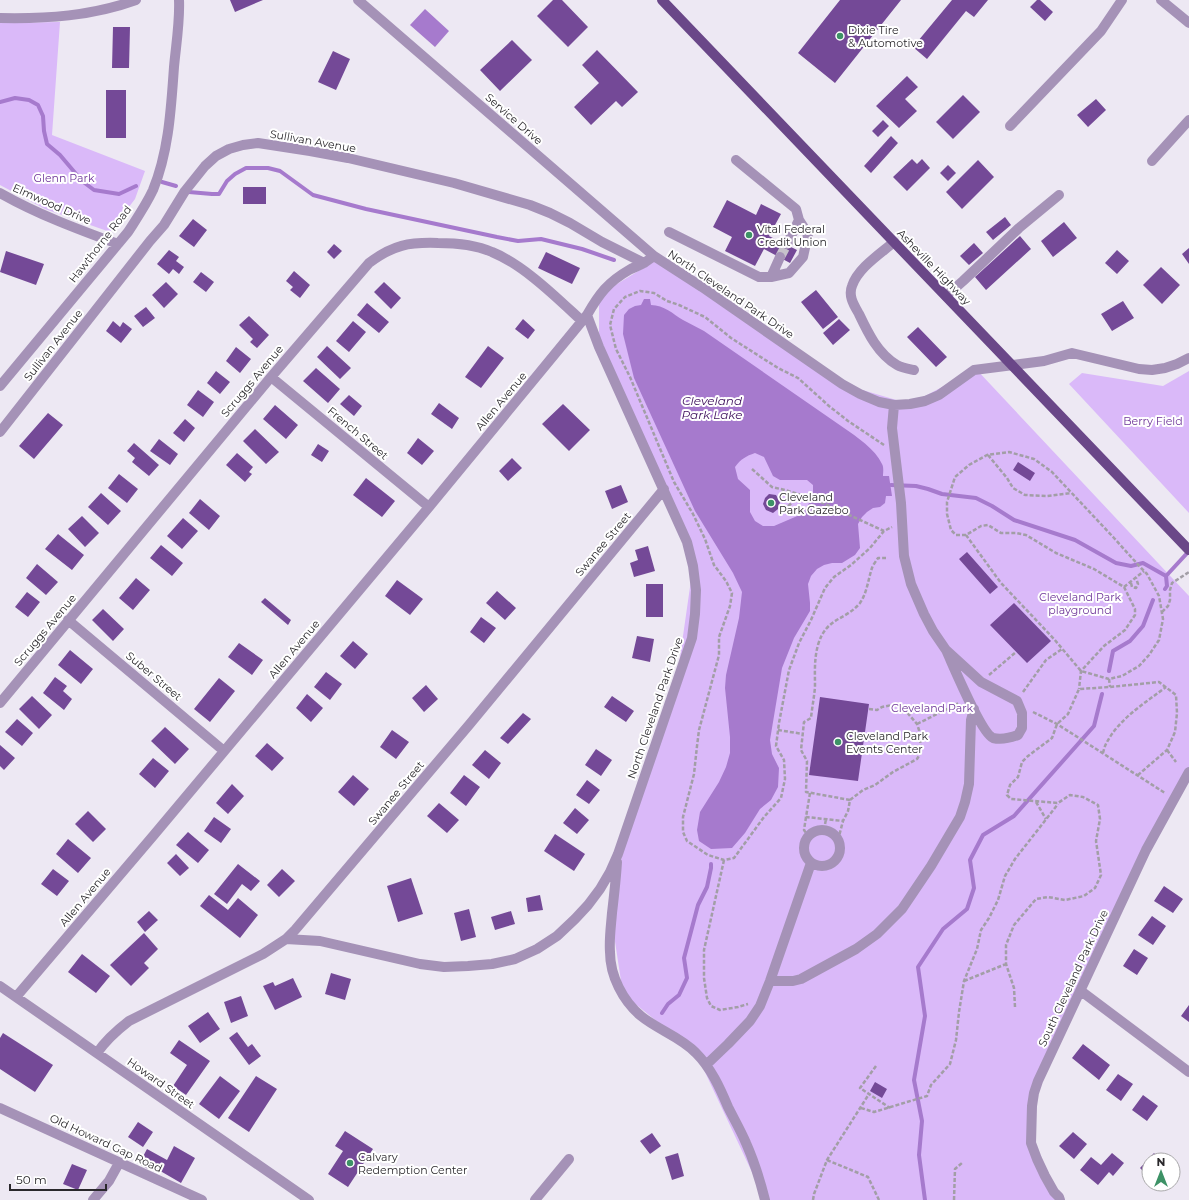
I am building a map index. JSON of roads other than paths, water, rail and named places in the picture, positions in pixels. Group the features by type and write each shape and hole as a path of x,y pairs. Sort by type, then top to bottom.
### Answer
{"main road":[{"name":"Asheville Highway","path":"662,0 1189,550"}],"street":[{"path":"0,18 50,18 104,9 136,0"},
{"name":"Hawthorne Road","path":"0,386 128,232 152,191 160,169 166,145 172,95 179,0"},
{"name":"Service Drive","path":"358,0 654,256"},
{"path":"1010,126 1101,31 1122,0"},
{"path":"1161,0 1189,23"},
{"path":"1152,161 1189,120"},
{"name":"Sullivan Avenue","path":"0,432 87,320 164,225 185,191 205,166 216,156 229,149 243,145 272,145 310,150 454,183 530,205 570,223 602,242 644,263"},
{"path":"669,232 759,277 771,277 789,273 803,257 808,234 799,220 796,209 736,160"},
{"name":"Elmwood Drive","path":"0,192 63,223 118,244"},
{"path":"946,296 1020,228 1059,195"},
{"path":"787,244 799,220"},
{"name":"Scruggs Avenue","path":"0,703 271,377 369,263 381,254 395,247 422,242 448,243 476,247 492,252 507,259 520,268 585,318"},
{"path":"894,242 861,271 854,280 850,293 860,318 874,343 897,365 914,370"},
{"name":"North Cleveland Park Drive","path":"286,939 320,941 396,960 420,964 438,966 468,966 492,964 515,959 537,949 557,936 588,905 610,872 618,854 652,751 692,638 696,614 696,590 693,566 687,542 585,318 599,295 619,276 654,256 702,287 842,384 879,402 910,404 925,401 939,395 974,370 1044,361 1072,353 1139,370 1164,368 1189,358"},
{"path":"771,277 780,257"},
{"name":"Allen Avenue","path":"16,997 429,507 585,318"},
{"name":"French Street","path":"271,377 429,507"},
{"path":"894,404 892,428 901,503 904,556 911,584 932,631 946,650 986,731 992,737 1005,739 1018,736 1022,728 1022,713 1017,701 981,682 946,650"},
{"name":"Swanee Street","path":"97,1053 117,1030 129,1021 263,954 286,939 464,731 664,489"},
{"name":"Suber Street","path":"68,620 224,751"},
{"path":"770,981 793,981 801,979 856,949 878,934 902,909 960,817 969,784 971,720 974,709"},
{"name":"South Cleveland Park Drive","path":"1061,1199 1054,1192 1045,1176 1031,1143 1032,1106 1034,1093 1038,1081 1146,850 1189,772"},
{"path":"824,830 835,835 838,840 840,851 835,861 826,866 811,863 805,855 803,849 804,843 808,836 816,831 824,830"},
{"name":"North Cleveland Park Drive","path":"618,854 610,947 612,968 616,982 631,1006 641,1016 685,1043 706,1065"},
{"path":"765,1200 757,1171 746,1142 720,1087 706,1065 750,1021 760,1006 811,863"},
{"name":"Howard Street","path":"0,986 310,1200"},
{"path":"1081,991 1189,1072"},
{"name":"Old Howard Gap Road","path":"0,1108 202,1200"},
{"path":"535,1200 569,1159"},
{"path":"93,1200 109,1181 119,1163"}],"water":[{"path":"425,9 449,31 435,47 410,25"},
{"name":"Cleveland Park Lake","path":"644,299 650,299 651,305 660,306 704,331 860,439 875,453 879,459 883,467 883,476 889,476 892,496 886,496 885,503 880,507 873,508 862,517 858,524 860,548 855,555 842,563 824,565 817,569 811,576 808,584 810,611 794,638 782,668 770,740 772,754 779,768 778,787 771,800 760,809 745,833 732,848 711,849 699,841 697,830 700,812 719,782 726,767 730,753 730,737 725,688 726,675 739,618 742,592 733,573 695,511 634,378 623,334 624,315 629,309 641,305","holes":["755,453 764,457 773,476 780,480 807,480 813,485 813,495 802,514 774,526 763,526 755,521 750,512 750,490 738,479 735,467 749,455"]}],"waterway":[{"path":"0,102 15,98 29,100 38,105 43,116 47,144 60,155 82,181 94,190 119,194 136,186"},
{"path":"189,192 219,194 227,181 235,174 246,168 268,168 280,171 313,195 366,209 497,237 518,241 541,239 582,249 614,260"},
{"path":"162,182 176,186"},
{"path":"891,485 916,486 942,494 976,498 1014,520 1075,540 1116,563 1131,566 1143,563 1166,576"},
{"path":"1165,589 1167,586 1166,576 1189,551"},
{"path":"1109,671 1113,651 1130,641 1143,626 1153,600"},
{"path":"925,1200 919,1155 922,1121 914,1080 925,1016 918,967 943,929 967,909 974,888 970,860 983,835 1014,816 1094,726 1102,694"},
{"path":"662,1013 668,1004 679,995 687,978 684,958 698,905 707,887 711,864"}],"tunnel":[{"path":"780,257 787,244"}],"place":[{"name":"Dixie Tire & Automotive","path":"840,36"},
{"name":"Vital Federal Credit Union","path":"749,235"},
{"name":"Cleveland Park Gazebo","path":"771,503"},
{"name":"Cleveland Park Events Center","path":"838,742"},
{"name":"Calvary Redemption Center","path":"350,1163"}],"park label":[{"name":"Glenn Park","path":"64,178"},
{"name":"Berry Field","path":"1153,421"},
{"name":"Cleveland Park playground","path":"1080,603"},
{"name":"Cleveland Park","path":"932,708"}]}
